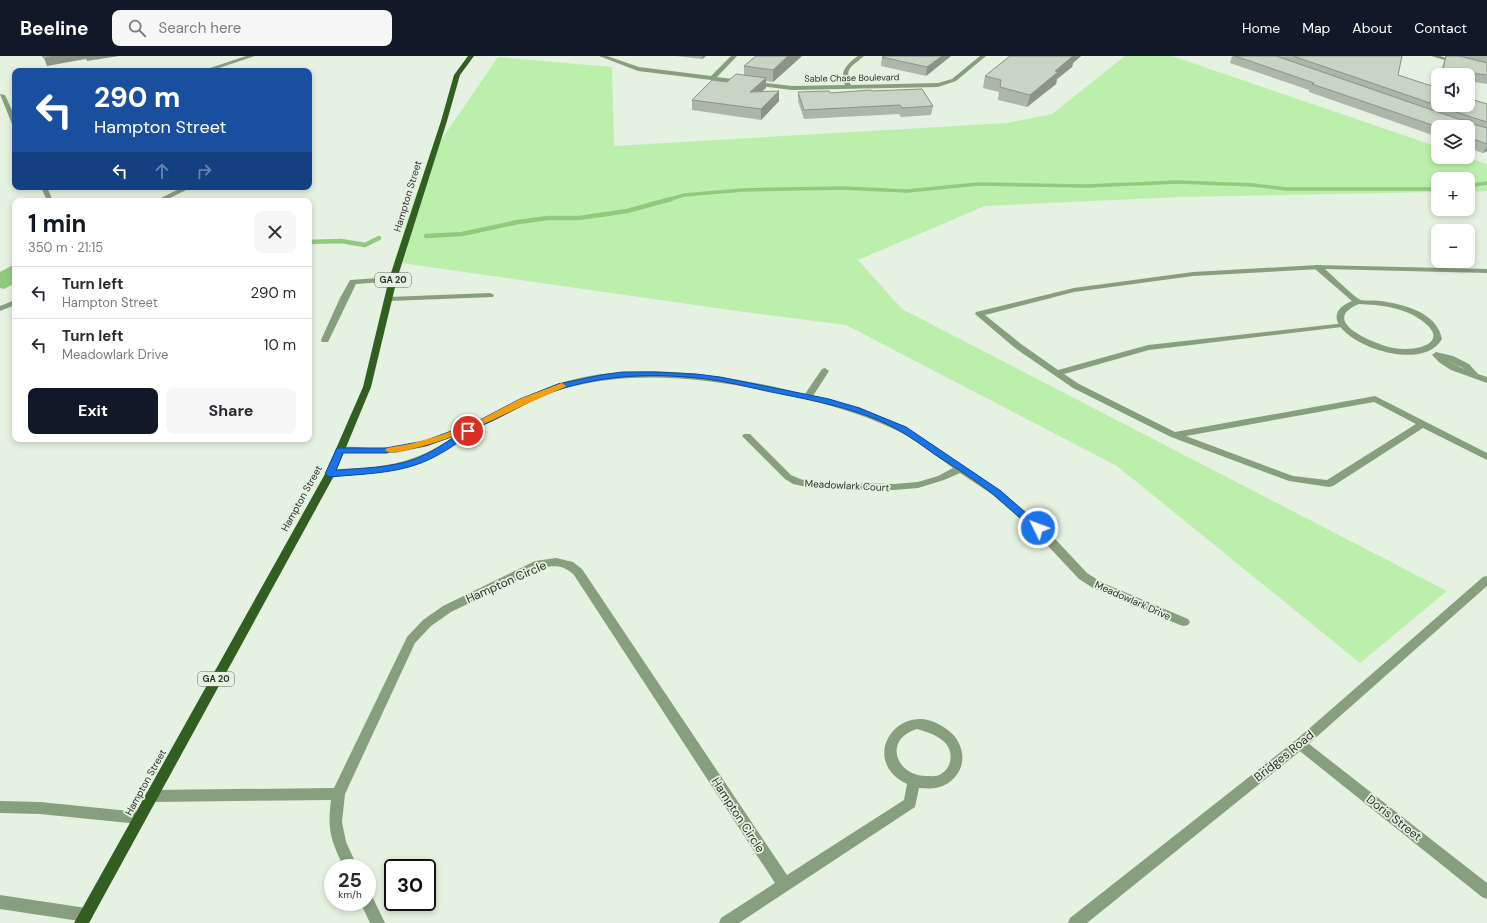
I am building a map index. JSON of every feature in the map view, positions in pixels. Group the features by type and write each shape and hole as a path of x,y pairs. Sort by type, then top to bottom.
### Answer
{"main road":[{"name":"Hampton Street","path":"84,919 330,474 368,387 393,279 444,121 457,75 471,56"}],"street":[{"path":"214,68 252,56"},
{"name":"Sable Chase Boulevard","path":"602,56 638,69 792,88 930,86 944,84 954,80 983,56"},
{"path":"712,79 734,56"},
{"path":"849,87 845,79 845,71 851,64 862,56"},
{"path":"1434,56 1465,64"},
{"path":"2,95 12,112"},
{"path":"165,198 182,190"},
{"path":"1318,267 1358,302"},
{"path":"1423,424 1329,484 1292,479 1174,435 1076,386 1018,346 979,314 1074,290 1193,274 1318,267 1487,271"},
{"path":"325,340 353,282 393,279"},
{"path":"389,298 490,295"},
{"path":"1358,302 1391,304 1419,316 1436,331 1438,339 1435,345 1427,350 1402,352 1380,348 1363,341 1350,333 1342,325 1339,317 1342,310 1350,304 1358,302"},
{"path":"0,309 12,303"},
{"path":"1057,373 1148,348 1342,325"},
{"path":"1427,350 1438,356 1443,363 1460,371 1487,371"},
{"path":"807,397 825,371"},
{"path":"1472,372 1487,380"},
{"name":"Meadowlark Drive","path":"330,474 386,468 417,461 446,446 479,424 523,401 561,386 601,377 622,375 655,374 720,379 856,409 903,429 997,493 1018,510 1038,528 1083,576 1097,585 1184,622"},
{"path":"1174,435 1375,399 1487,457"},
{"name":"Meadowlark Drive","path":"340,450 377,451 410,447 432,441 479,424"},
{"name":"Meadowlark Court","path":"747,436 788,477 797,482 811,485 894,487 918,485 941,478 961,468"},
{"name":"Hampton Circle","path":"347,859 339,842 335,822 338,794 411,640 428,623 447,609 540,564 555,562 570,563 578,572 785,885"},
{"name":"Bridges Road","path":"1075,923 1300,744 1487,580"},
{"path":"917,724 929,726 948,736 954,745 957,754 957,764 953,772 936,782 925,783 914,781 896,768 891,758 890,748 892,739 898,732 907,726 917,724"},
{"name":"Doris Street","path":"1300,744 1487,892"},
{"path":"726,923 910,803 914,781"},
{"path":"152,796 338,794"},
{"path":"0,807 40,808 139,818"},
{"path":"0,902 84,919"},
{"path":"372,911 378,923"}],"shaded area":[{"path":"1125,56 1172,56 1431,145 1431,164 1475,164 1475,160 1487,164 1487,191 1475,192 1475,172 1431,172 1431,192 1178,197 985,206 858,260 902,309 1447,591 1360,663 1117,466 846,325 744,312 394,262 414,199 435,149 498,57 612,67 614,146 1007,123 1052,114"},
{"path":"12,266 12,285 4,289 0,288 0,272"}],"building":[{"path":"42,56 55,56 44,58"},
{"path":"756,56 788,56 773,70 744,66"},
{"path":"942,56 927,67 882,57"},
{"path":"1010,56 1073,56 1055,71 1058,72 1030,95 1000,87 1001,80 985,76"},
{"path":"1235,56 1276,56 1431,110 1431,112 1438,112 1461,120 1431,120 1431,125 1312,84 1314,83"},
{"path":"1293,56 1402,56 1398,75 1431,86 1431,103"},
{"path":"1446,56 1459,56 1487,63 1487,75 1475,73 1475,68 1443,68"},
{"path":"736,74 766,78 750,92 779,91 761,109 692,100 712,80 727,82"},
{"path":"922,89 933,106 902,108 900,105 804,110 798,92 829,91 830,93 871,90"},
{"path":"1475,100 1487,104 1487,122 1456,112 1475,112"},
{"path":"1475,125 1487,128 1487,144 1475,140"}],"waterway":[{"path":"668,200 684,195 743,190 842,188 907,191 978,184 1087,186 1178,182 1253,185 1286,189 1431,189"},
{"path":"1475,185 1487,183"},
{"path":"426,236 462,234 518,222 548,218 579,218 627,211 671,199"},
{"path":"312,242 341,241 365,245 379,238"}],"slow traffic":[{"path":"390,450 425,444 479,424 523,401 562,386"}],"route":[{"path":"468,431 431,455 402,466 330,474 340,450 395,450 425,444 479,424 523,401 561,386 601,377 622,375 655,374 696,376 720,379 787,392 856,409 883,420 903,429 926,443 997,493 1038,528"}]}
